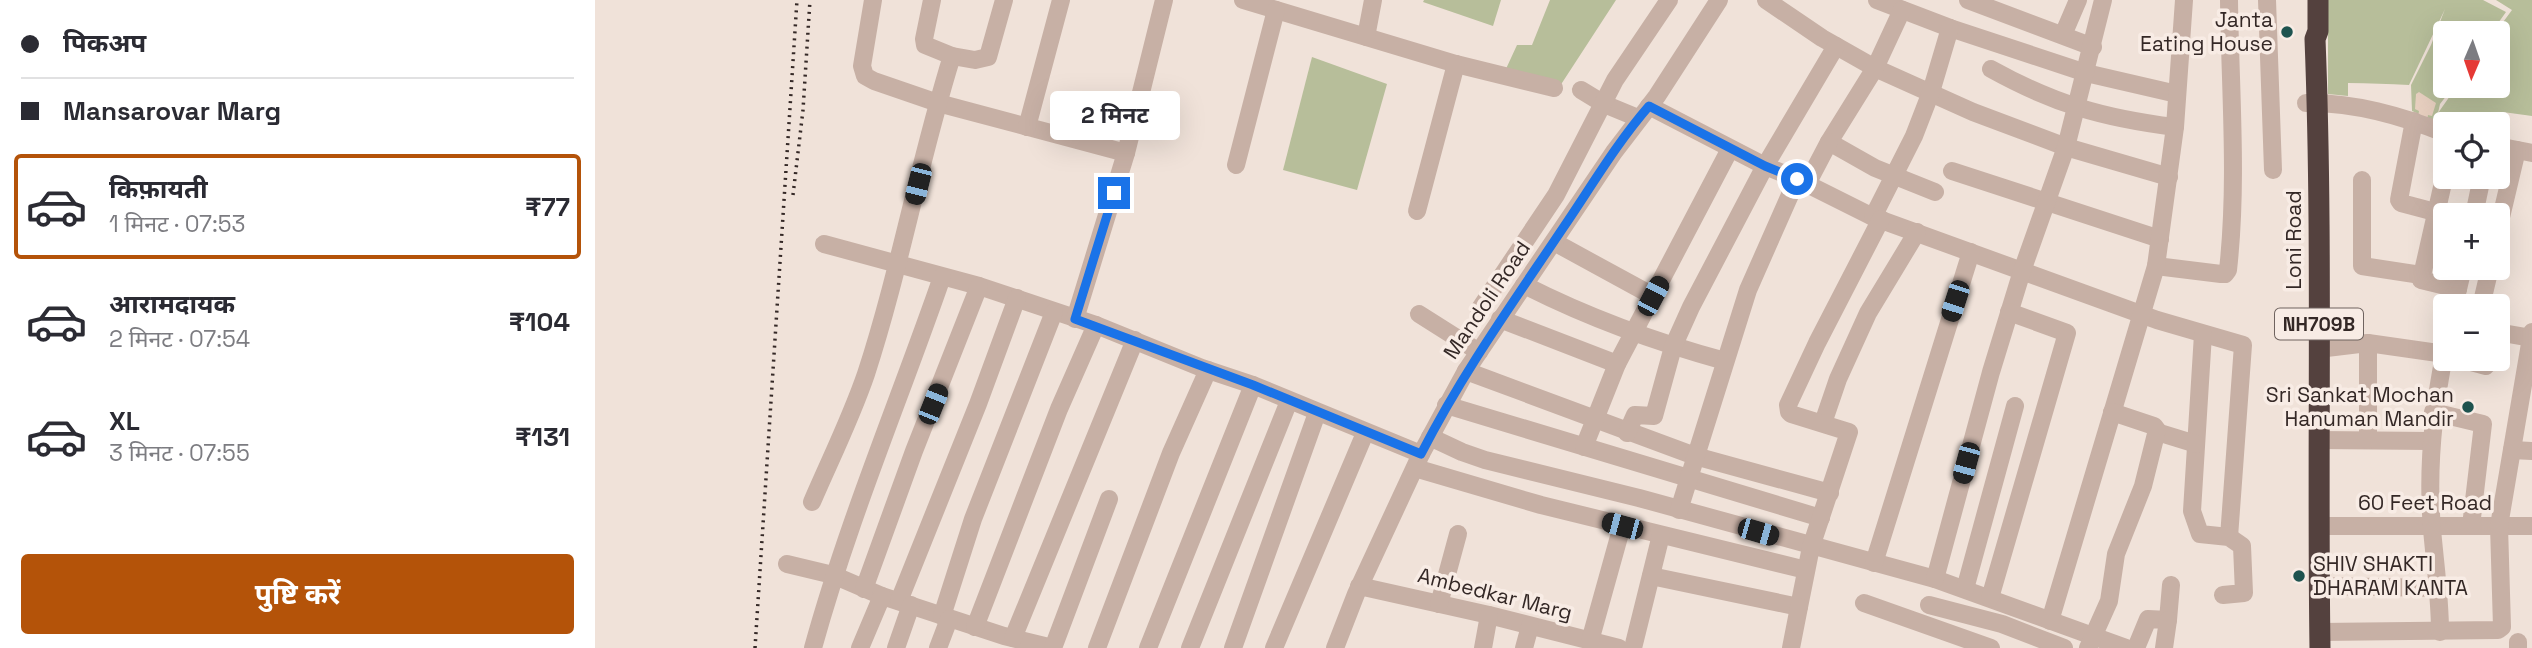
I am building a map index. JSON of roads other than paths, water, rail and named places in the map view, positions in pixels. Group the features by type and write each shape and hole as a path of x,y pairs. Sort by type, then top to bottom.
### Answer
{"highway":[{"name":"Loni Road","path":"2305,0 2320,269 2317,643"},
{"name":"Loni Road","path":"2317,643 2312,103 2318,0"}],"street":[{"path":"873,0 862,55 865,76 938,103 1126,153"},
{"path":"932,0 923,39 925,46 952,56 975,60 988,57 1004,0"},
{"path":"1027,127 1061,0"},
{"path":"1075,319 1126,153 1164,0"},
{"path":"1243,0 1456,64 1554,88"},
{"path":"1366,37 1373,0"},
{"path":"1479,310 1556,195 1615,80 1669,0"},
{"name":"Mandoli Road","path":"1335,648 1359,586 1418,461 1466,371 1719,0"},
{"path":"1968,0 2093,47"},
{"path":"2063,35 2078,0"},
{"path":"1935,579 2009,312 2066,147 2103,0"},
{"path":"2050,621 2156,266 2175,127 2184,0"},
{"path":"2156,266 2221,274 2228,270 2233,124 2229,69 2229,0"},
{"path":"2267,0 2273,170"},
{"path":"1776,3 1836,46 1875,68 1973,111 2066,147 2169,177"},
{"path":"1679,510 1748,290 1802,182 1875,68 1889,4 1949,28 2086,73 2177,94"},
{"path":"1236,165 1276,10"},
{"path":"1791,648 1811,547 1849,432 1791,414 1788,405 1877,218 1892,176 1904,159 1931,92 1949,28"},
{"path":"1627,433 1635,415 1654,416 1673,347 1691,307 1765,166 1836,46"},
{"path":"812,502 865,376 898,264 952,56"},
{"path":"1417,211 1456,64"},
{"path":"1991,69 2076,108 2116,118 2175,127"},
{"path":"1581,90 1604,104 1643,112 1730,149 1877,218 2142,314 2244,346 2229,537"},
{"path":"2312,103 2361,108 2433,128"},
{"path":"2414,121 2399,200 2401,203 2433,211"},
{"path":"1829,142 1892,176 1935,192"},
{"path":"1584,447 1617,364 1730,149"},
{"path":"2507,203 2524,151"},
{"path":"1952,171 2160,239"},
{"path":"2362,180 2362,266 2421,275"},
{"path":"2433,221 2421,280 2448,294"},
{"path":"1823,423 1837,379 1868,313 1917,233"},
{"path":"1554,242 1653,296"},
{"path":"824,244 979,286 1096,325 1253,385 1365,433 1418,461 1622,526 1806,570"},
{"path":"1874,562 1971,252"},
{"path":"813,648 833,575 857,505 907,379 942,276"},
{"path":"1524,285 1577,312 1673,347 1725,361"},
{"path":"865,589 914,451 979,286"},
{"path":"860,648 897,601 978,404 1017,298"},
{"path":"938,648 973,519 1054,312"},
{"path":"1990,597 2067,333 2009,312"},
{"path":"1419,314 1479,352"},
{"path":"1500,318 1617,364"},
{"path":"975,627 1059,409 1096,325"},
{"path":"2317,643 2440,632 2498,630 2503,627 2498,526 2512,450 2528,385 2531,335 2510,333"},
{"path":"2203,334 2192,511 2197,531 2201,535 2229,537 2242,547 2244,592 2223,595"},
{"path":"1013,638 1135,340"},
{"path":"2318,349 2368,342 2433,351"},
{"path":"2368,342 2368,440"},
{"path":"1097,648 1171,453 1208,370"},
{"path":"1466,371 1627,433 1695,456 1830,493"},
{"path":"2440,632 2439,588 2432,526 2431,441 2433,412 2441,371"},
{"path":"1148,648 1253,385"},
{"path":"1190,648 1289,401"},
{"path":"1446,405 1821,518"},
{"path":"1965,589 2015,406"},
{"path":"2091,642 2109,601 2116,554 2143,486 2157,432 2154,426 2112,412"},
{"path":"2433,412 2483,424 2471,526"},
{"path":"1233,648 1317,413"},
{"path":"2157,432 2196,444"},
{"path":"1274,648 1365,433"},
{"path":"1430,437 1485,460 1935,579 2050,621 2091,642 2126,648"},
{"path":"2319,440 2431,441"},
{"path":"2512,450 2532,451"},
{"path":"787,564 833,575 897,601 975,627 1053,648 1109,499"},
{"path":"1590,641 1622,526"},
{"name":"60 Feet Road","path":"2318,526 2532,526"},
{"path":"1439,604 1458,534"},
{"path":"1633,648 1661,535"},
{"path":"1651,576 1798,607"},
{"path":"2164,648 2171,585"},
{"name":"Ambedkar Marg","path":"1359,586 1489,615 1613,647"},
{"path":"2319,586 2439,588"},
{"path":"896,648 897,601"},
{"path":"1864,603 1990,648"},
{"path":"1929,606 2002,624 2064,648"},
{"path":"1482,648 1489,615"},
{"path":"2136,648 2148,619 2168,620"},
{"path":"1524,648 1530,625"}],"railway":[{"path":"755,648 797,0"},
{"path":"793,195 803,110 810,0"}],"place":[{"name":"Janta Eating House","path":"2287,32"},
{"name":"Sri Sankat Mochan Hanuman Mandir","path":"2468,407"},
{"name":"SHIV SHAKTI DHARAM KANTA","path":"2299,576"}]}
